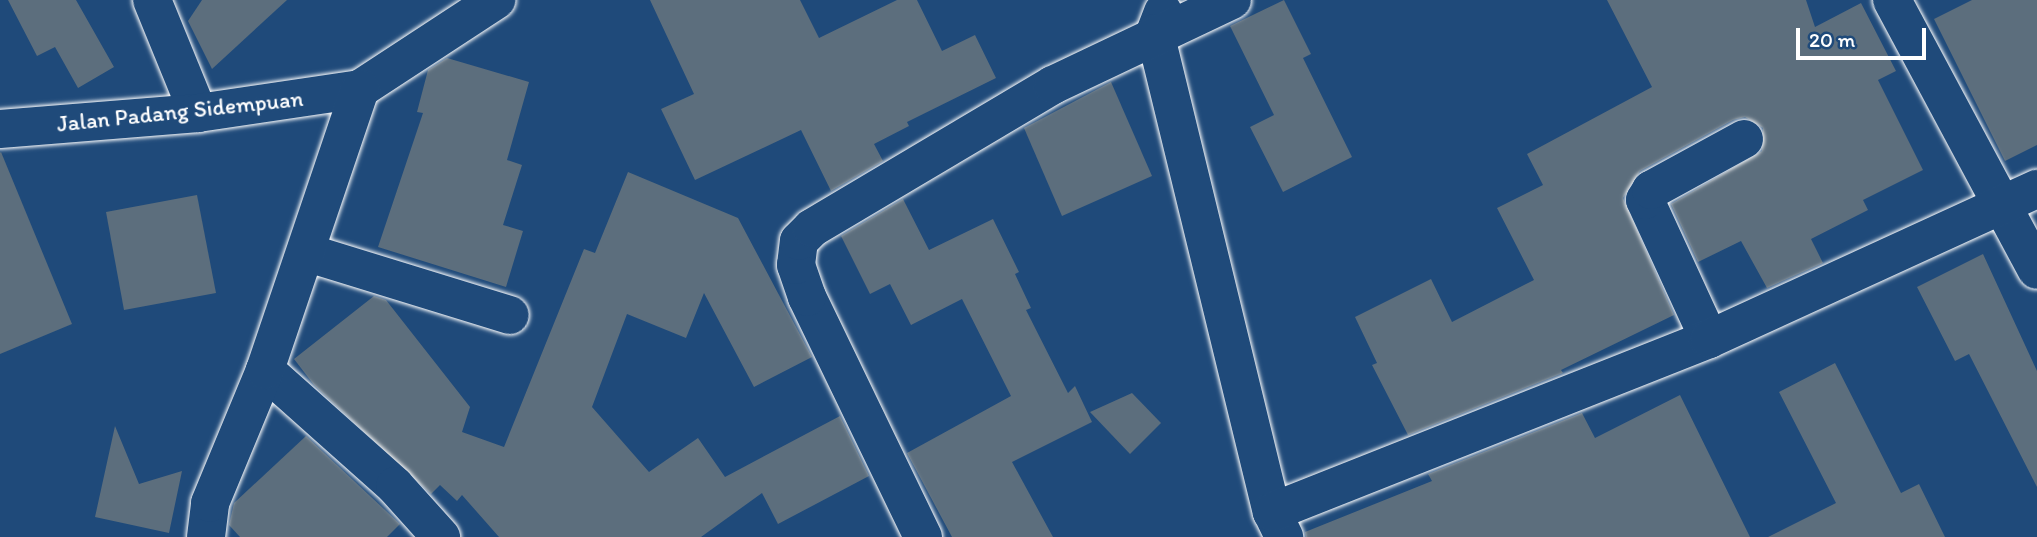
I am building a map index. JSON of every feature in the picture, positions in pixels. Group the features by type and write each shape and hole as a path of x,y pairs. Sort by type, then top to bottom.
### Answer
{"street":[{"path":"152,0 198,113"},
{"path":"206,537 210,503 265,370 308,253 360,89 496,0"},
{"path":"923,537 807,297 796,265 799,241 812,228 1162,17 1232,0"},
{"path":"1892,0 2021,197 2037,270"},
{"path":"1162,17 1278,524 1709,339 2021,197"},
{"name":"Jalan Padang Sidempuan","path":"0,129 198,113 360,89"},
{"path":"1709,339 1646,200 1651,190 1744,139"},
{"path":"308,253 510,315"},
{"path":"265,370 395,486 442,537"}],"building":[{"path":"8,0 76,0 114,67 78,88 55,47 37,56"},
{"path":"202,0 287,0 212,69 188,21"},
{"path":"650,0 800,0 819,38 897,0 917,0 942,51 975,35 996,78 907,122 909,126 874,144 883,161 831,191 801,130 695,180 661,109 694,94"},
{"path":"1284,0 1311,54 1303,58 1352,157 1283,192 1250,127 1274,115 1230,26"},
{"path":"1607,0 1806,0 1815,27 1861,3 1896,71 1878,80 1923,170 1863,200 1868,210 1811,239 1823,263 1767,288 1741,241 1698,262 1671,204 1762,151 1763,128 1745,117 1733,120 1640,171 1623,198 1674,315 1561,370 1563,373 1408,435 1372,365 1377,363 1355,317 1431,279 1452,322 1534,280 1497,208 1543,185 1527,154 1652,87"},
{"path":"1972,0 2037,0 2037,145 2005,161 1934,19"},
{"path":"447,58 529,82 507,160 522,165 503,225 523,231 506,287 378,247 423,113 417,112 428,70"},
{"path":"1111,82 1152,176 1062,216 1024,128"},
{"path":"0,153 72,324 0,354"},
{"path":"628,172 738,218 812,357 754,387 704,293 686,338 627,314 592,407 649,472 698,438 725,477 840,416 869,476 778,524 762,493 701,537 499,537 462,495 457,501 440,485 431,494 314,385 294,359 374,296 386,300 470,407 462,432 504,447 584,249 595,253"},
{"path":"197,195 216,293 124,310 106,212"},
{"path":"903,199 929,250 993,219 1019,272 1015,274 1031,308 1026,310 1068,393 1075,386 1092,422 1012,462 1053,537 952,537 907,453 1011,396 962,299 911,325 890,284 870,294 841,236"},
{"path":"1983,254 2037,371 2037,487 1969,354 1955,361 1917,287"},
{"path":"1835,363 1901,493 1919,484 1945,537 1768,537 1836,503 1779,392"},
{"path":"1132,393 1161,423 1130,454 1090,412"},
{"path":"1680,395 1750,537 1306,537 1305,532 1432,481 1428,474 1582,413 1595,438"},
{"path":"115,426 139,484 182,471 169,533 95,517"},
{"path":"306,436 400,524 387,537 240,537 229,525 234,503"}]}
